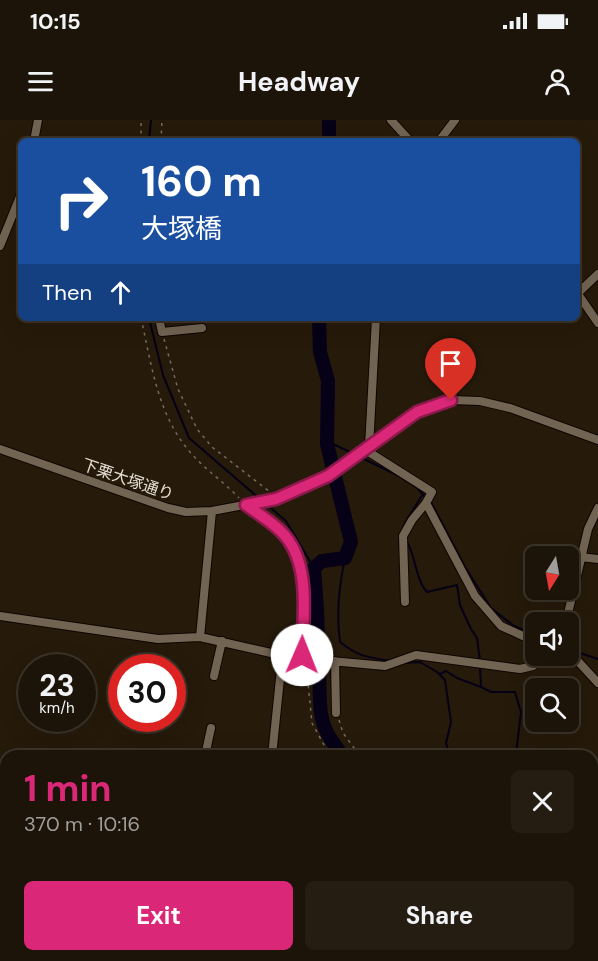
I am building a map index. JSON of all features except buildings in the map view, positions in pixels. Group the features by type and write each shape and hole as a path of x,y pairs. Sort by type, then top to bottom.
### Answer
{"street":[{"path":"35,138 38,120"},
{"path":"391,120 407,138"},
{"path":"441,138 455,120"},
{"path":"0,246 18,201"},
{"path":"580,292 598,274"},
{"path":"580,297 598,323"},
{"path":"160,321 162,332 202,328"},
{"path":"367,448 376,321"},
{"path":"277,498 328,476 417,412 451,400 480,401 510,408 598,440"},
{"path":"367,448 432,492 403,536 405,602"},
{"name":"下栗大塚通り","path":"0,449 168,508 186,512 212,511 277,498"},
{"path":"426,503 474,596 501,626 525,637"},
{"path":"248,505 289,541 299,563 303,584 305,656"},
{"path":"568,612 580,557 588,530 598,508"},
{"path":"200,637 212,511"},
{"path":"580,557 598,559"},
{"path":"0,616 158,639 200,637 271,653 282,659 305,656 385,666 416,655 520,669 533,666"},
{"path":"214,676 222,641"},
{"path":"273,750 282,659"},
{"path":"333,661 336,713"},
{"path":"579,662 598,683"},
{"path":"206,750 211,728"}],"path":[{"path":"141,120 141,138"},
{"path":"161,138 162,120"},
{"path":"142,321 158,393 172,426 203,466 248,505"},
{"path":"162,332 178,389 197,429 212,447 277,498"},
{"path":"305,656 312,723 327,750"},
{"path":"336,713 343,732 356,750"}],"waterway":[{"path":"149,138 151,120"},
{"path":"329,120 329,138"},
{"path":"150,321 163,375 189,438 261,500"},
{"path":"319,321 320,352 328,381 327,444 351,542 345,558 322,561 314,568 322,719 338,750"},
{"path":"327,441 399,476 417,488 432,504 465,567 491,608 514,626 525,630"},
{"path":"402,530 423,494"},
{"path":"266,504 286,521 314,568"},
{"path":"406,540 420,580 427,592 457,585 460,605 477,638 480,661"},
{"path":"345,558 339,600 340,642 364,656 391,661"},
{"path":"579,653 598,659"},
{"path":"402,663 420,662 437,672 445,680 451,722 446,743 448,750"},
{"path":"480,667 481,687 491,692 515,692 521,712 516,750"},
{"path":"440,674 446,671 481,687"}],"route":[{"path":"302,655 303,584 299,563 289,541 272,524 246,505 276,499 328,476 417,412 451,400"}]}
